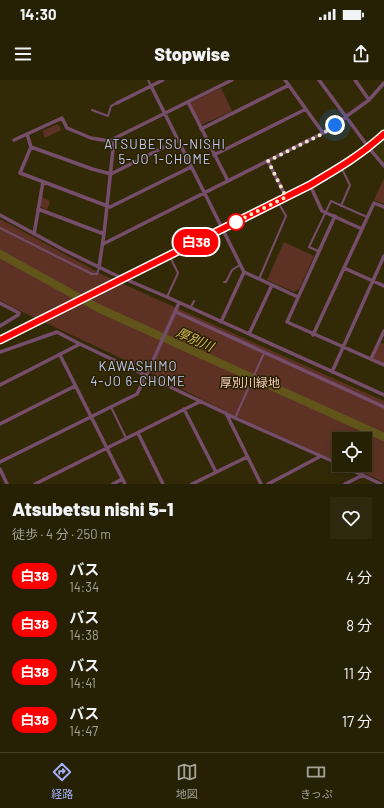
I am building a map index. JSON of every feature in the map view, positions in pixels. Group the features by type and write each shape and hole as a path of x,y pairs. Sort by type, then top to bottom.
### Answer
{"main road":[{"path":"0,340 310,185 341,167 369,148 384,134"}],"street":[{"path":"117,103 163,80"},
{"path":"14,140 62,118 67,128 91,138 109,142 231,80"},
{"path":"285,80 324,133"},
{"path":"319,80 384,166"},
{"path":"355,80 369,100"},
{"path":"103,244 324,133 369,100 384,83"},
{"path":"201,129 289,85"},
{"path":"151,86 244,272 298,297"},
{"path":"188,102 228,181"},
{"path":"214,155 306,109"},
{"path":"27,134 31,147 20,173 110,207 191,167"},
{"path":"99,267 103,244 114,140"},
{"path":"31,147 92,169 111,174 178,140"},
{"path":"268,161 286,197"},
{"path":"34,234 43,182"},
{"path":"310,185 322,211 362,229"},
{"path":"313,335 374,203 384,207"},
{"path":"38,209 104,234"},
{"path":"0,215 99,267 384,395"},
{"path":"335,216 287,322 313,335 384,365"},
{"path":"332,372 384,256"},
{"path":"344,268 384,286"},
{"path":"221,322 244,272"},
{"path":"249,334 272,285"},
{"path":"0,303 19,312 18,315 0,326"},
{"path":"0,462 137,394 174,317 179,303"},
{"path":"176,312 263,354 384,407"},
{"path":"370,360 382,340 384,331"},
{"path":"0,352 57,332 235,418 332,461"},
{"path":"0,386 80,344"},
{"path":"60,355 125,484"},
{"path":"0,424 75,386"},
{"path":"35,484 201,401"},
{"path":"184,409 216,472"},
{"path":"225,413 261,484"},
{"path":"138,433 164,484"},
{"path":"268,484 321,456"},
{"path":"192,484 247,457"},
{"path":"0,469 7,484"},
{"path":"356,472 380,484"},
{"path":"345,484 363,475"},
{"path":"113,484 122,479"},
{"path":"372,479 375,484"}],"lane":[{"path":"148,80 151,86"},
{"path":"92,110 108,116 111,106 117,103"},
{"path":"341,167 350,185 341,206"},
{"path":"259,279 286,216 277,201"},
{"path":"319,252 309,247 331,201 367,218"},
{"path":"0,228 87,273 96,275 99,271 99,267"},
{"path":"167,297 178,273 170,256"},
{"path":"224,282 226,282 232,270 240,265"},
{"path":"190,308 194,301"},
{"path":"235,418 263,354"},
{"path":"111,407 126,438"}],"shaded area":[{"path":"384,134 384,166 369,148"}],"green space":[{"path":"221,88 232,111 201,125 190,103"},
{"path":"58,124 61,130 45,138 42,131"},
{"path":"384,178 384,204 374,200"},
{"path":"42,197 50,201 47,210 40,206"},
{"name":"厚別川緑地","path":"0,219 103,275 384,401 384,482 362,472 372,472 372,432 332,432 332,459 231,414 127,361 0,300"},
{"path":"284,242 314,256 299,289 294,292 267,280"},
{"path":"382,343 384,344 384,364 374,360 373,357"}],"waterway":[{"name":"厚別川","path":"0,254 98,308 384,437"}],"bus line":[{"name":"白38","path":"0,340 310,185 341,167 369,148 384,134"}],"district":[{"name":"ATSUBETSU-NISHI 5-JO 1-CHOME","path":"165,152"},
{"name":"KAWASHIMO 4-JO 6-CHOME","path":"138,374"}],"route":[{"path":"236,222 234,223 286,197 268,161 324,133 335,125"}]}
